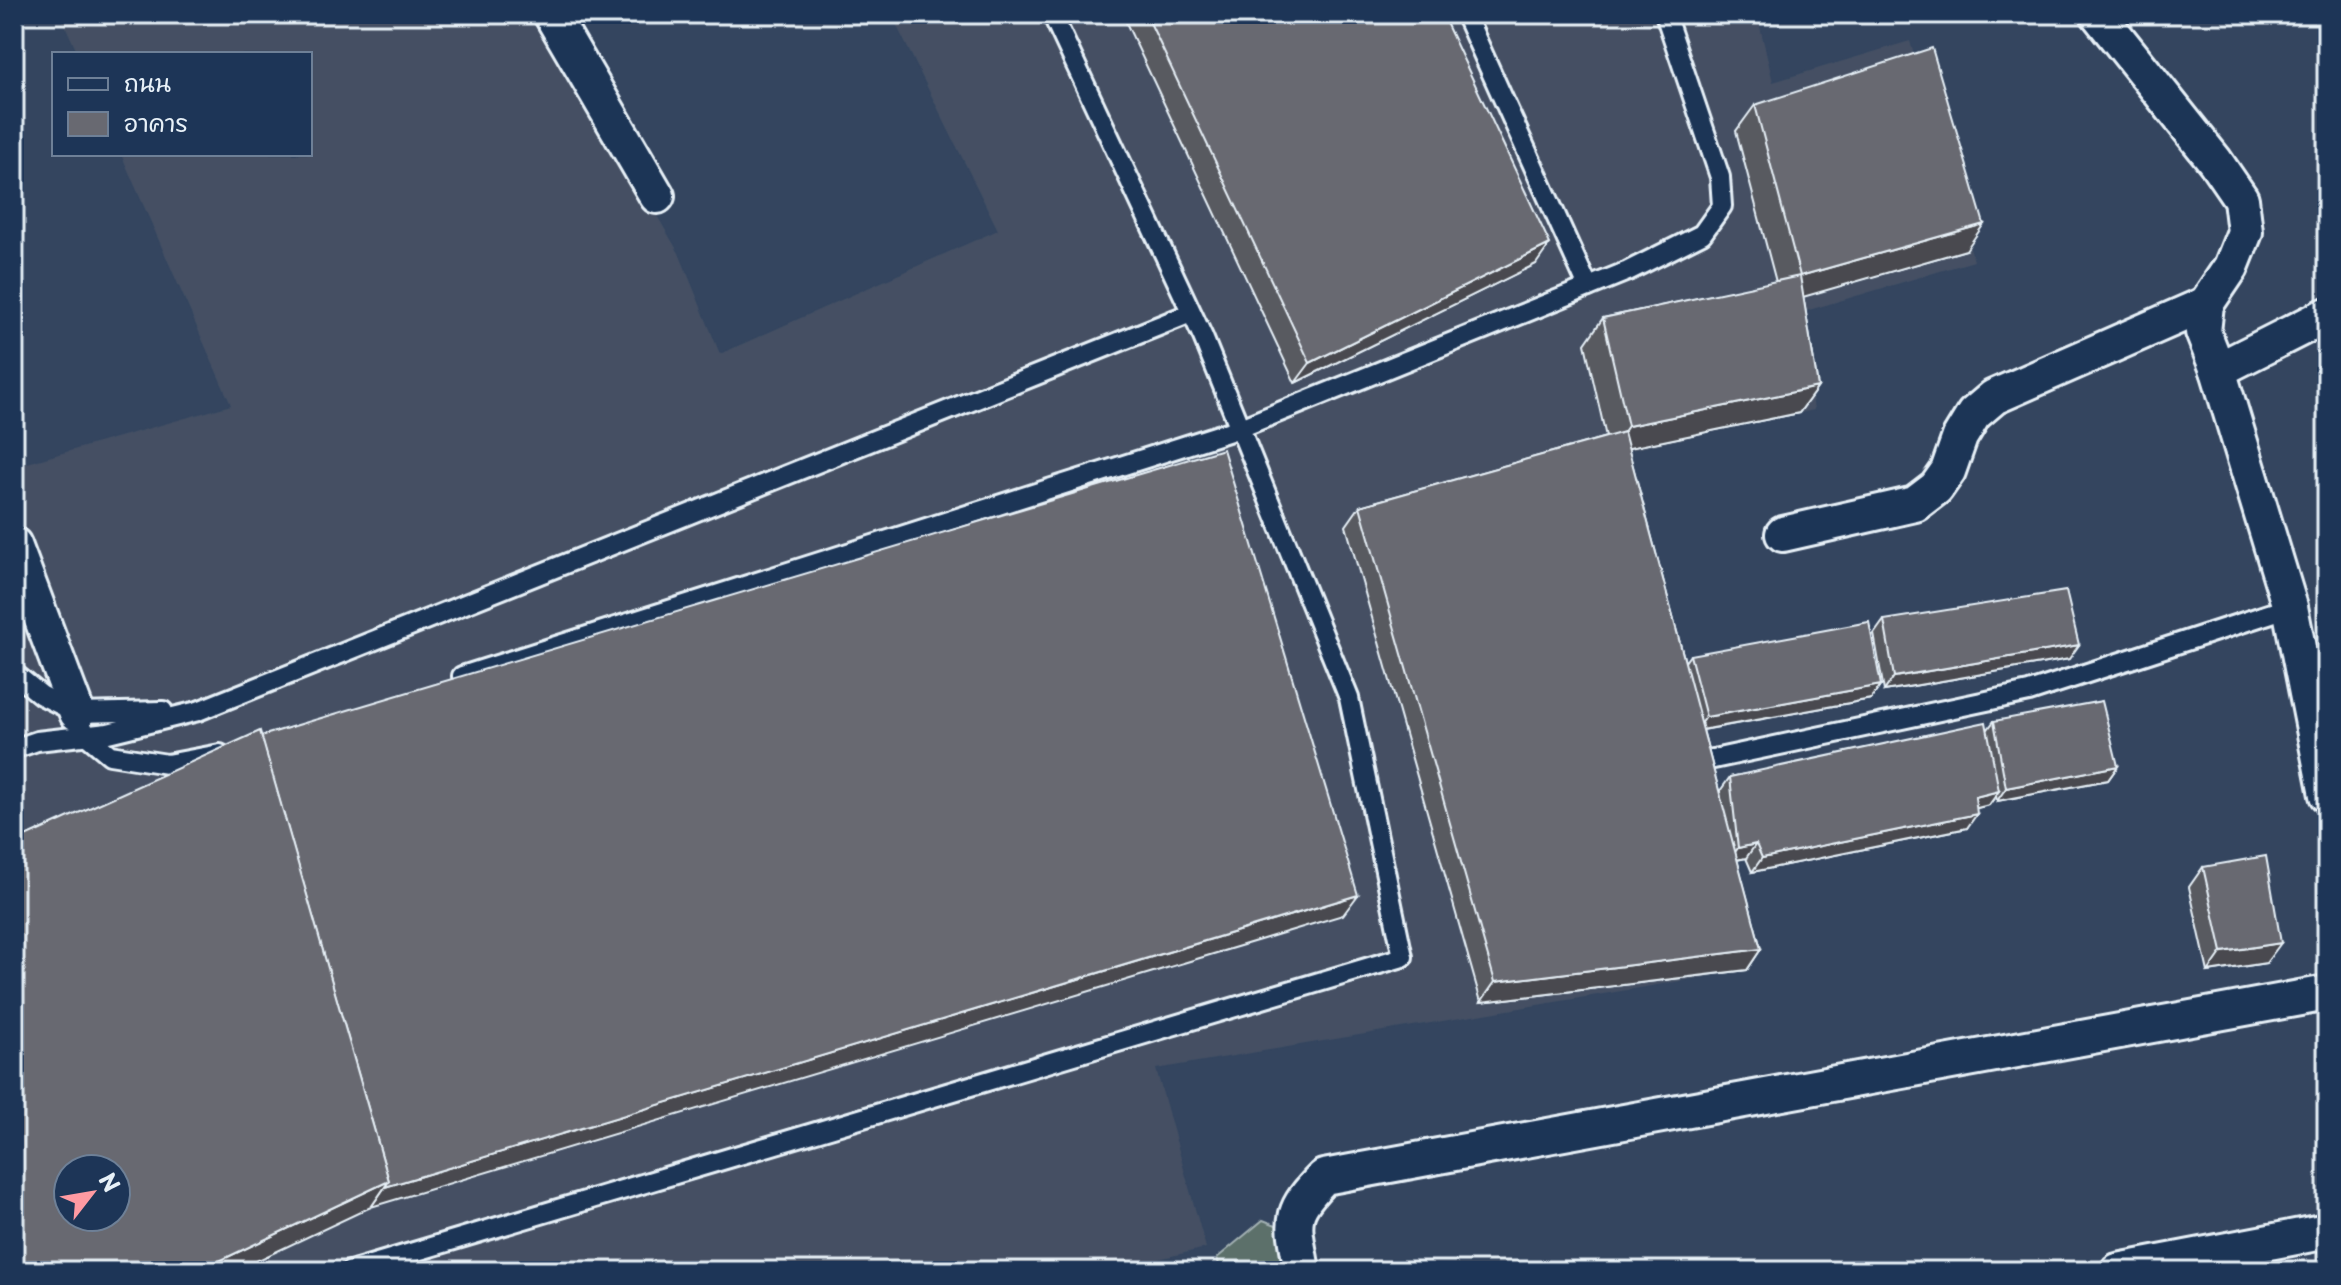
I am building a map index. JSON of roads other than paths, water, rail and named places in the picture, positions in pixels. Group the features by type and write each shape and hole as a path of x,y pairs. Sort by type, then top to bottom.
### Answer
{"street":[{"path":"551,14 657,196"},
{"path":"2098,14 2215,161 2241,199 2245,232 2231,267 2206,304 2203,332 2218,370 2290,607 2327,795"},
{"path":"1783,534 1915,504 1936,488 1948,471 1960,437 1974,414 1994,397 2206,304"},
{"path":"2218,370 2327,315"},
{"path":"14,545 81,724"},
{"path":"1302,1271 1294,1223 1302,1199 1324,1177 2327,993"},
{"path":"2118,1271 2327,1231"}],"lane":[{"path":"350,1271 1403,957 1349,698 1191,313 1052,14"},
{"path":"1465,14 1588,287"},
{"path":"452,679 1240,428 1628,271 1702,234 1722,206 1720,177 1665,14"},
{"path":"14,749 81,724 198,711 1191,313"},
{"path":"1704,761 2029,692 2290,607"},
{"path":"14,673 81,724 110,755 167,764 210,757 240,747"}]}
